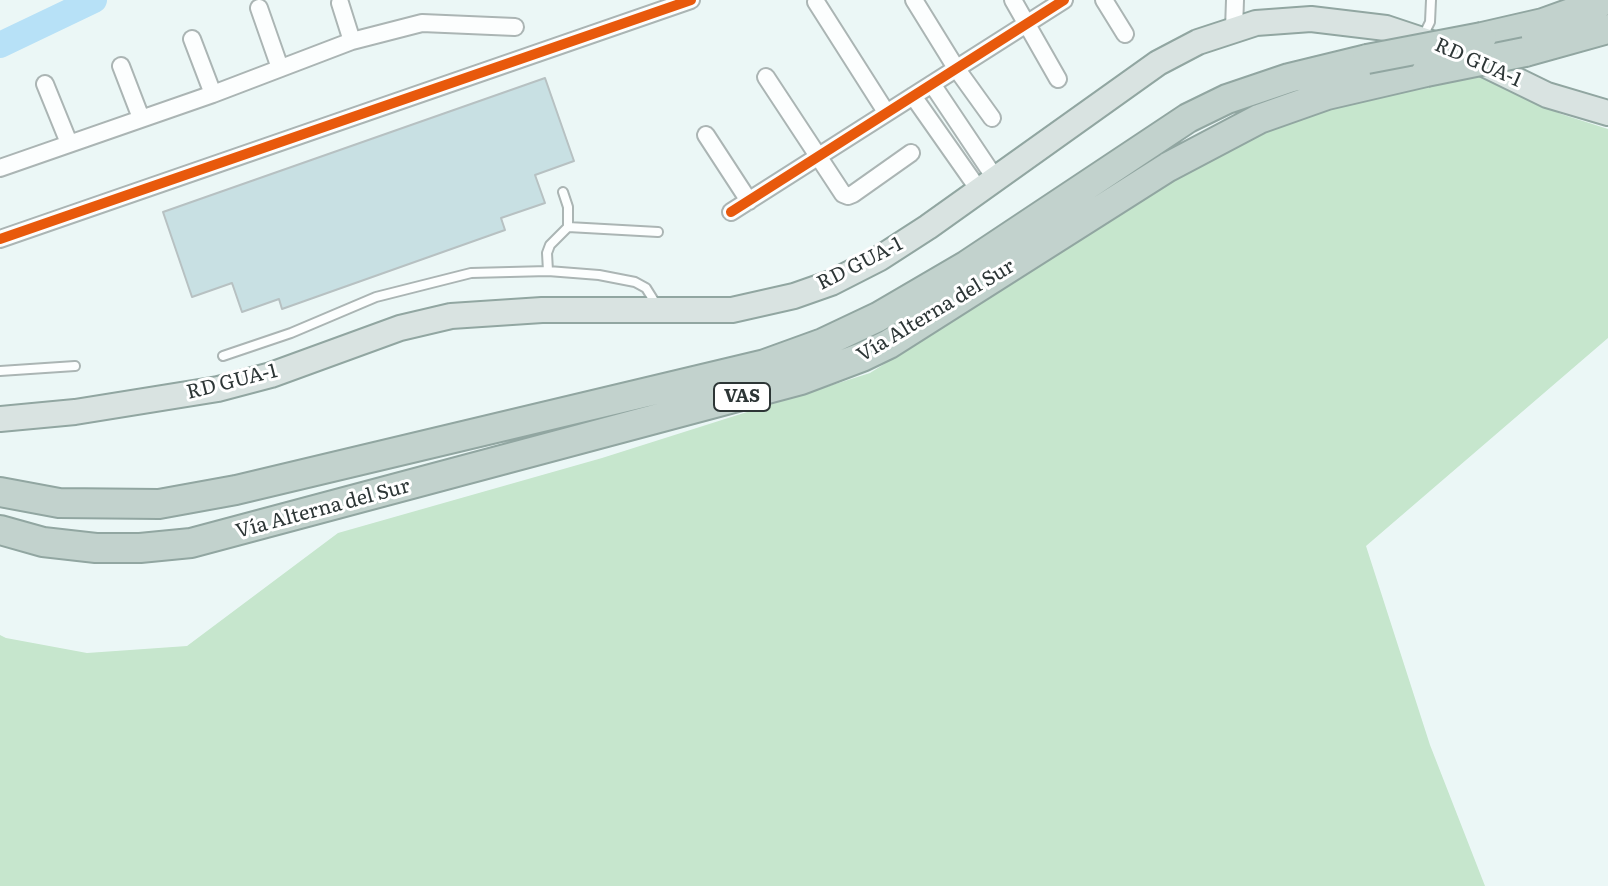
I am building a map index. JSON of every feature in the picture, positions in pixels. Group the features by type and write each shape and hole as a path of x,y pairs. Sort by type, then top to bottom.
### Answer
{"highway":[{"path":"1543,23 1582,0"},
{"name":"Vía Alterna del Sur","path":"0,492 59,503 159,504 236,490 765,364 823,343 890,310 967,265 1188,118 1227,99 1289,78 1367,59 1543,23 1607,0"},
{"name":"Vía Alterna del Sur","path":"0,530 43,542 96,548 191,543 801,380 889,344 1168,167 1259,119 1327,95 1525,52 1608,29"}],"main road":[{"name":"RD GUA-1","path":"0,419 75,412 218,389 271,375 400,328 451,316 542,310 732,310 794,296 831,283 880,258 1158,63 1198,42 1256,23 1311,19 1386,28 1461,53 1547,95 1608,113"}],"street":[{"path":"0,239 691,0"},
{"path":"914,0 956,68 992,118"},
{"path":"1013,0 1058,79"},
{"path":"731,212 1064,0"},
{"path":"1104,0 1125,34"},
{"path":"1234,29 1235,0"},
{"path":"816,2 886,112"},
{"path":"340,3 352,41"},
{"path":"259,8 280,68"},
{"path":"0,168 213,94 352,41 422,23 515,27"},
{"path":"192,39 213,94"},
{"path":"121,66 141,118"},
{"path":"766,77 843,194 848,196 911,153"},
{"path":"45,84 69,143"},
{"path":"932,84 987,184"},
{"path":"913,96 987,184"},
{"path":"706,135 749,201"}],"lane":[{"path":"1422,39 1430,22 1431,0"},
{"path":"548,271 550,245 568,227 568,207 563,192"},
{"path":"568,227 658,232"},
{"path":"223,356 291,333 376,297 471,273 548,271 599,275 635,282 646,288 661,312"},
{"path":"0,371 75,366"}],"green space":[{"path":"1477,74 1561,114 1608,129 1608,338 1366,546 1430,745 1485,886 0,886 0,635 87,653 187,646 338,533 602,458 870,373 1177,178 1264,130 1332,108"}],"building":[{"path":"545,78 574,161 535,175 545,203 501,218 505,230 282,309 279,299 242,312 232,283 192,297 163,212"}],"waterway":[{"path":"0,45 94,0"}],"cycle path":[{"path":"0,239 691,0"},
{"path":"731,212 1064,0"}]}
